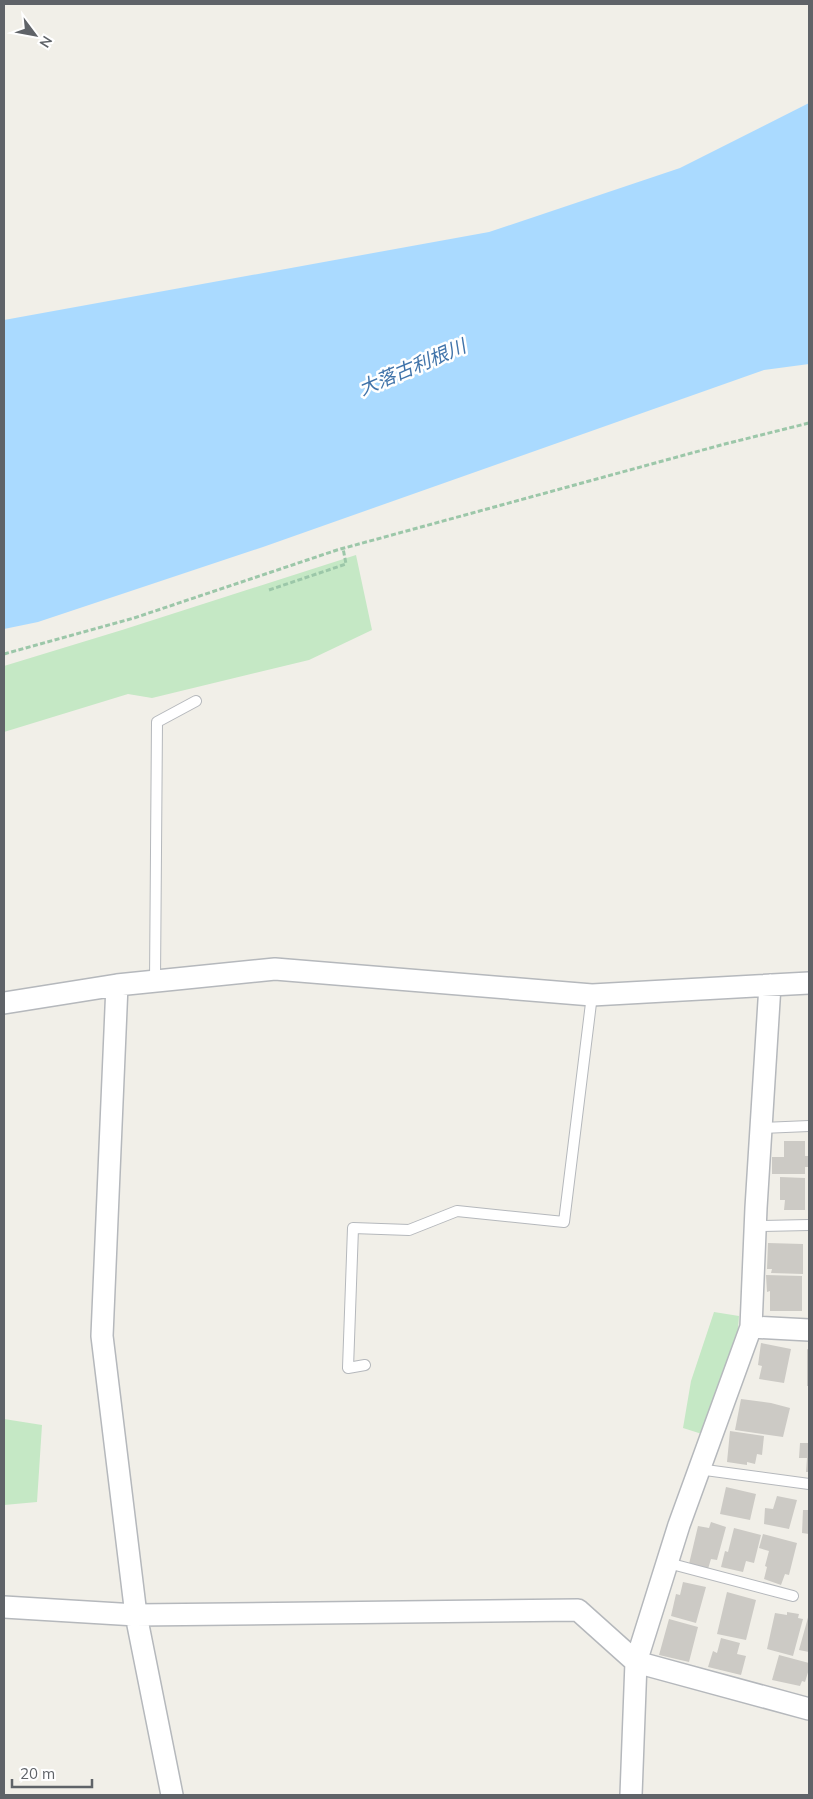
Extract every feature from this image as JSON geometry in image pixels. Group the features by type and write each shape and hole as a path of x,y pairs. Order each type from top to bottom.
{"street":[{"path":"4,1003 117,985 275,968 592,995 809,983"},
{"path":"117,985 102,1336 136,1615 172,1795"},
{"path":"631,1795 636,1662 698,1469 751,1327 770,985"},
{"path":"751,1327 809,1330"},
{"path":"4,1607 136,1615 578,1610 636,1662 809,1709"}],"lane":[{"path":"155,981 157,722 196,701"},
{"path":"365,1365 348,1368 352,1228 409,1230 457,1211 564,1222 592,995"},
{"path":"761,1128 809,1126"},
{"path":"756,1226 809,1226"},
{"path":"698,1469 809,1484"},
{"path":"668,1563 793,1596"}],"path":[{"path":"4,654 134,618 344,548 712,448 809,424"},
{"path":"269,590 346,564 344,548"}],"green space":[{"path":"356,555 372,630 309,660 152,698 128,694 4,732 4,666"},
{"path":"714,1312 739,1316 738,1329 702,1434 683,1428 691,1381"},
{"path":"4,1419 42,1425 37,1502 4,1505"}],"water":[{"name":"大落古利根川","path":"809,103 809,364 764,370 263,547 38,622 4,629 4,320 489,232 680,168"}],"building":[{"path":"784,1141 805,1141 805,1156 809,1156 809,1167 805,1167 805,1174 772,1174 772,1157 784,1157"},
{"path":"780,1177 805,1178 805,1210 784,1210 785,1200 780,1200"},
{"path":"768,1243 803,1244 803,1274 771,1273 772,1269 767,1269"},
{"path":"766,1275 802,1276 802,1311 770,1311 770,1291 767,1292"},
{"path":"761,1343 791,1349 784,1383 759,1379 762,1366 758,1365"},
{"path":"807,1349 809,1350 809,1386 807,1386"},
{"path":"741,1399 790,1408 783,1437 735,1430"},
{"path":"730,1431 764,1436 762,1455 757,1454 755,1464 747,1462 747,1465 727,1462"},
{"path":"800,1443 809,1443 809,1472 806,1472 807,1458 799,1458"},
{"path":"726,1487 756,1494 750,1520 720,1514"},
{"path":"777,1496 797,1500 789,1529 764,1524 765,1508 773,1509"},
{"path":"803,1510 809,1510 809,1534 802,1533"},
{"path":"711,1522 726,1527 717,1560 711,1559 708,1569 689,1564 698,1526 709,1528"},
{"path":"734,1528 761,1535 754,1563 746,1561 743,1572 721,1567 725,1551 728,1552"},
{"path":"763,1534 797,1543 789,1575 785,1574 781,1585 764,1579 769,1551 759,1548"},
{"path":"683,1582 706,1587 696,1623 671,1616 676,1594 680,1595"},
{"path":"727,1592 756,1600 746,1640 717,1634"},
{"path":"787,1612 799,1614 798,1618 803,1619 793,1656 767,1649 775,1613 787,1615"},
{"path":"809,1614 809,1652 799,1650"},
{"path":"669,1619 698,1627 689,1662 659,1655"},
{"path":"721,1638 740,1643 737,1654 746,1656 741,1675 708,1667 713,1651 717,1653"},
{"path":"779,1655 809,1663 805,1682 802,1681 800,1686 772,1680"}]}
